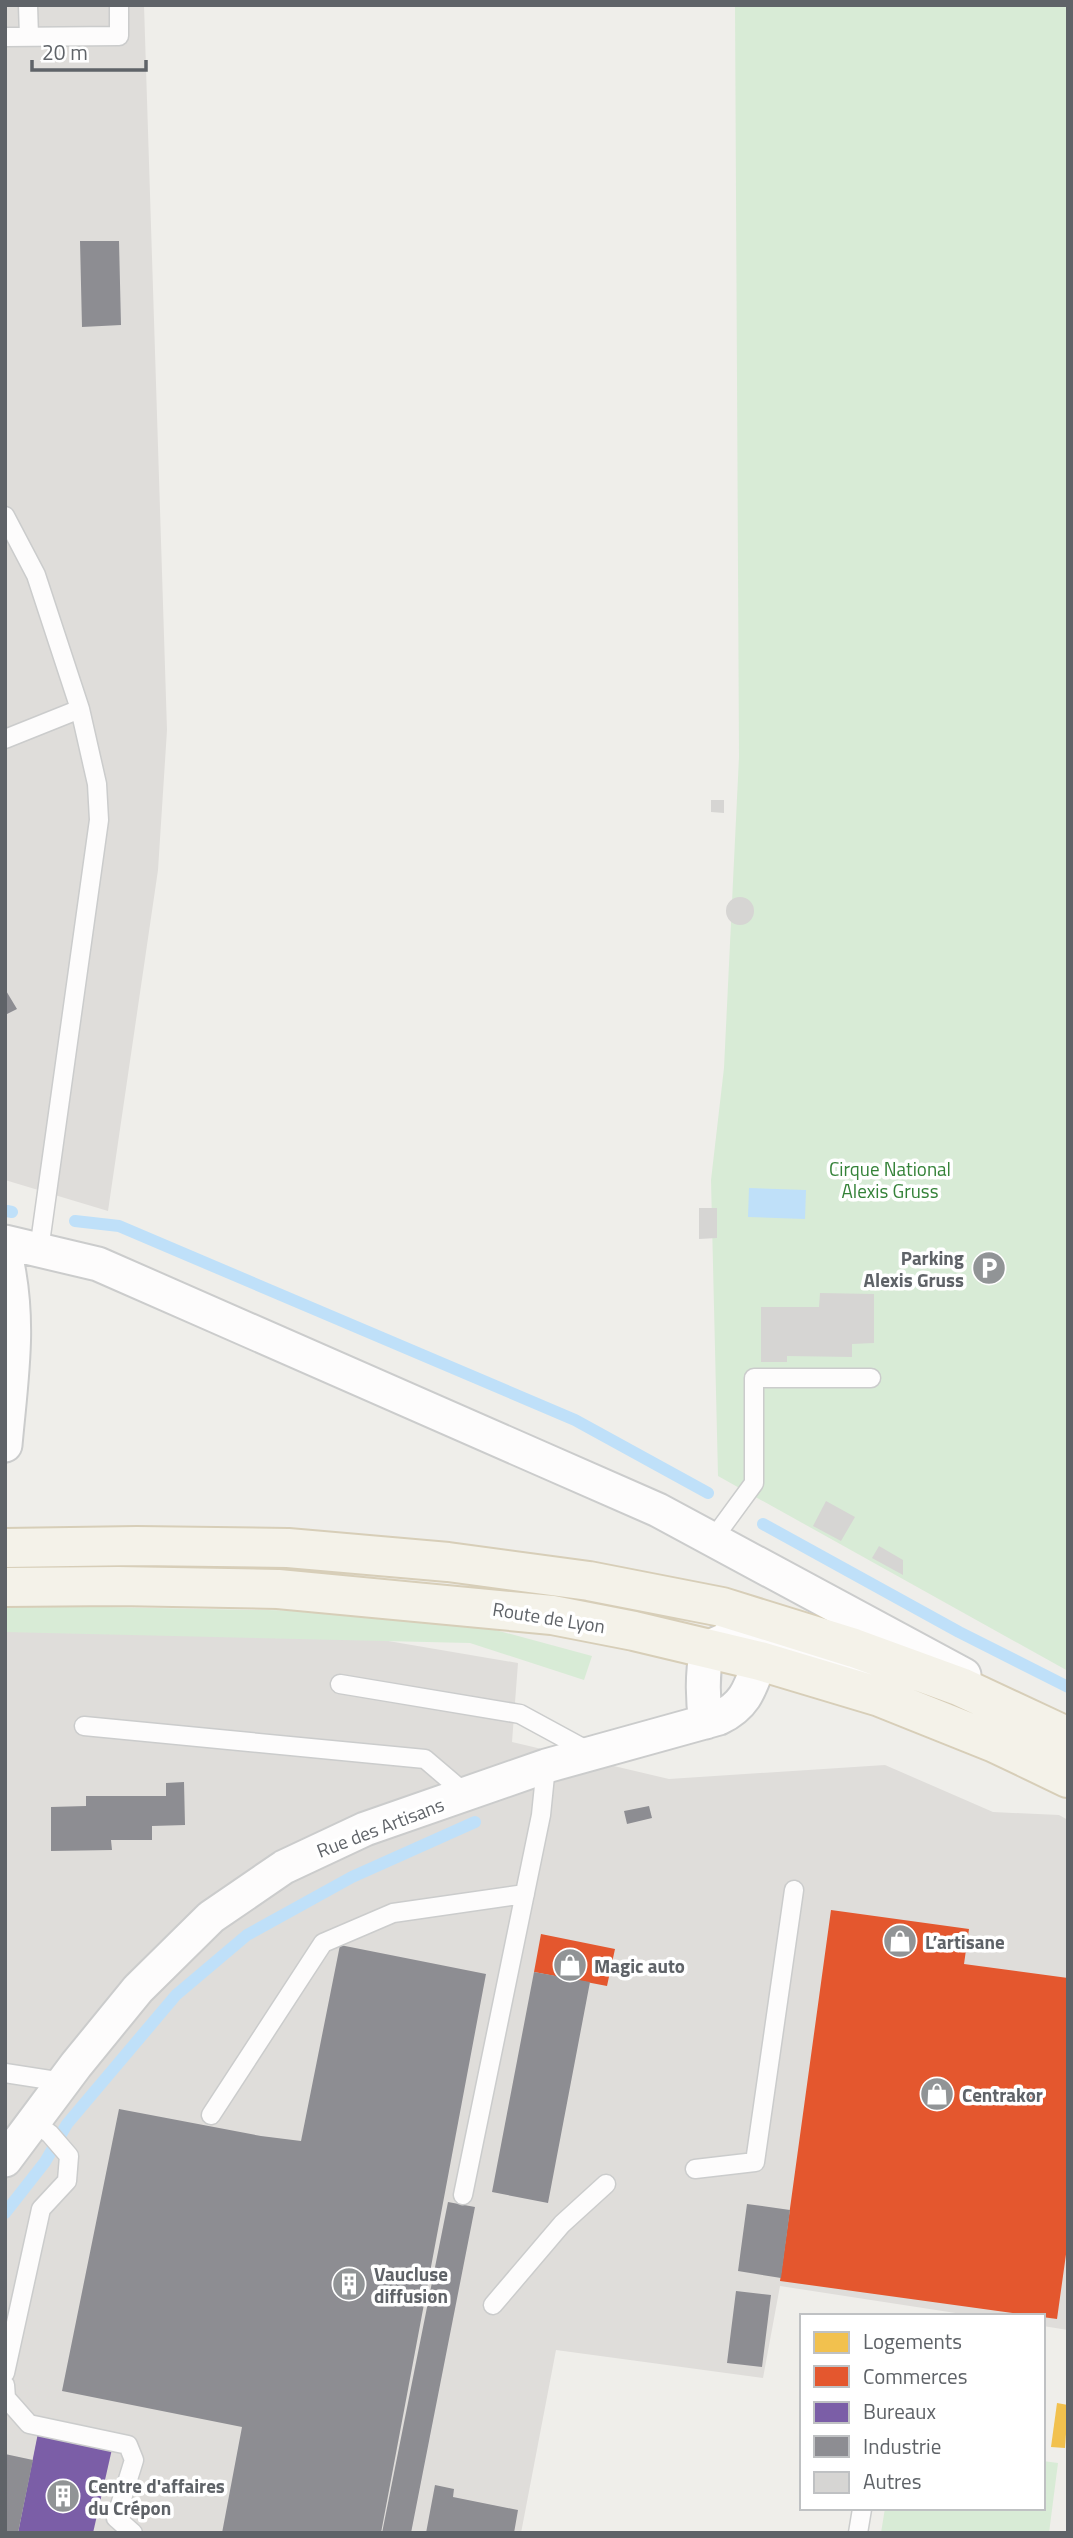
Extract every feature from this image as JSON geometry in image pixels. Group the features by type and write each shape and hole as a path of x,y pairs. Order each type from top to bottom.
{"main road":[{"name":"Route de Lyon","path":"5,1548 288,1548 448,1562 589,1581 722,1607 854,1648 961,1688 1068,1736"},
{"name":"Route de Lyon","path":"5,1587 278,1589 552,1615 707,1648 754,1649 995,1743 1068,1778"}],"street":[{"path":"5,1242 98,1264 658,1510 957,1670 1068,1736"},
{"path":"5,1254 13,1286 15,1328 5,1445"},
{"path":"722,1607 754,1649 961,1688"},
{"path":"706,1722 702,1672 707,1648"},
{"name":"Rue des Artisans","path":"5,2160 63,2082 138,1989 211,1917 284,1867 365,1829 546,1766 706,1722 732,1712 746,1698 754,1649"}],"lane":[{"path":"28,5 29,37"},
{"path":"5,37 119,36 119,5"},
{"path":"5,516 36,575 80,709 97,784 99,820 39,1250"},
{"path":"5,739 80,709"},
{"path":"713,1539 754,1483 754,1378 871,1378"},
{"path":"340,1684 520,1714 592,1754"},
{"path":"84,1726 425,1759 466,1794"},
{"path":"463,2195 541,1815 546,1766"},
{"path":"695,2169 755,2162 794,1890"},
{"path":"211,2115 323,1943 393,1913 525,1894"},
{"path":"5,2073 63,2082"},
{"path":"5,2373 41,2209 67,2181 69,2156 50,2134 34,2122"},
{"path":"493,2305 562,2224 606,2184"},
{"path":"5,2385 6,2398 29,2424 128,2445 134,2460 116,2518 133,2533"},
{"path":"858,2533 862,2510"}],"shaded area":[{"path":"5,5 144,5 167,730 158,870 108,1211 5,1180"},
{"path":"5,1621 306,1627 518,1663 512,1742 669,1779 885,1765 993,1812 1059,1815 1068,1820 1068,2330 1045,2326 1045,2314 962,2314 780,2286 763,2378 556,2350 521,2533 5,2533"}],"green space":[{"name":"Cirque National Alexis Gruss","path":"735,5 1068,5 1068,1671 718,1476 711,1180 724,1068 739,757"},
{"path":"5,1605 365,1612 477,1625 592,1656 584,1680 470,1643 5,1632"},
{"path":"1045,2461 1058,2463 1049,2533 881,2533 885,2510 1045,2510"}],"water":[{"path":"749,1188 806,1190 805,1219 748,1217"}],"building: Logements":[{"path":"1057,2403 1068,2405 1065,2448 1051,2447"}],"building: Commerces":[{"name":"Centrakor","path":"831,1910 969,1929 964,1964 1068,1978 1068,2240 1057,2319 1045,2317 1045,2314 1021,2314 780,2281"},
{"path":"541,1934 615,1949 607,1986 534,1972"}],"building: Bureaux":[{"name":"Centre d'affaires du Crépon","path":"38,2433 112,2449 93,2533 18,2533"}],"building: Industrie":[{"path":"80,241 119,241 121,325 82,327"},
{"path":"5,989 17,1009 5,1015"},
{"path":"184,1782 185,1825 152,1826 152,1840 111,1840 112,1850 51,1851 51,1807 86,1806 86,1796 166,1796 166,1783"},
{"path":"649,1806 652,1818 627,1824 624,1811"},
{"name":"Vaucluse diffusion","path":"340,1945 486,1974 381,2533 222,2533 242,2427 62,2391 119,2109 301,2141"},
{"path":"534,1972 590,1982 548,2203 492,2192"},
{"path":"448,2202 475,2207 411,2533 382,2533"},
{"path":"747,2204 790,2210 781,2278 738,2271"},
{"path":"736,2291 771,2295 762,2367 727,2363"},
{"path":"5,2454 33,2460 18,2533 5,2533"},
{"path":"435,2485 454,2489 453,2497 518,2510 514,2533 426,2533"}],"building: Autres":[{"path":"711,800 724,800 724,813 711,812"},
{"path":"740,897 750,901 754,911 750,921 740,925 730,921 726,911 730,901"},
{"path":"699,1208 717,1208 717,1238 699,1239"},
{"path":"820,1293 874,1294 874,1343 852,1344 852,1357 787,1356 787,1362 761,1362 761,1307 819,1307"},
{"path":"826,1501 855,1517 841,1541 813,1526"},
{"path":"879,1546 903,1560 903,1575 872,1558"}],"waterway":[{"path":"7,1211 12,1212"},
{"path":"75,1221 119,1226 575,1420 708,1493"},
{"path":"763,1524 959,1632 1068,1687"},
{"path":"5,2213 45,2162 67,2124 176,1995 247,1935 352,1877 475,1822"}],"place":[{"name":"Parking Alexis Gruss","path":"989,1268"},
{"name":"L’artisane","path":"900,1941"},
{"name":"Magic auto","path":"570,1965"},
{"name":"Centrakor","path":"937,2094"},
{"name":"Vaucluse diffusion","path":"349,2284"},
{"name":"Centre d'affaires du Crépon","path":"63,2496"}]}
